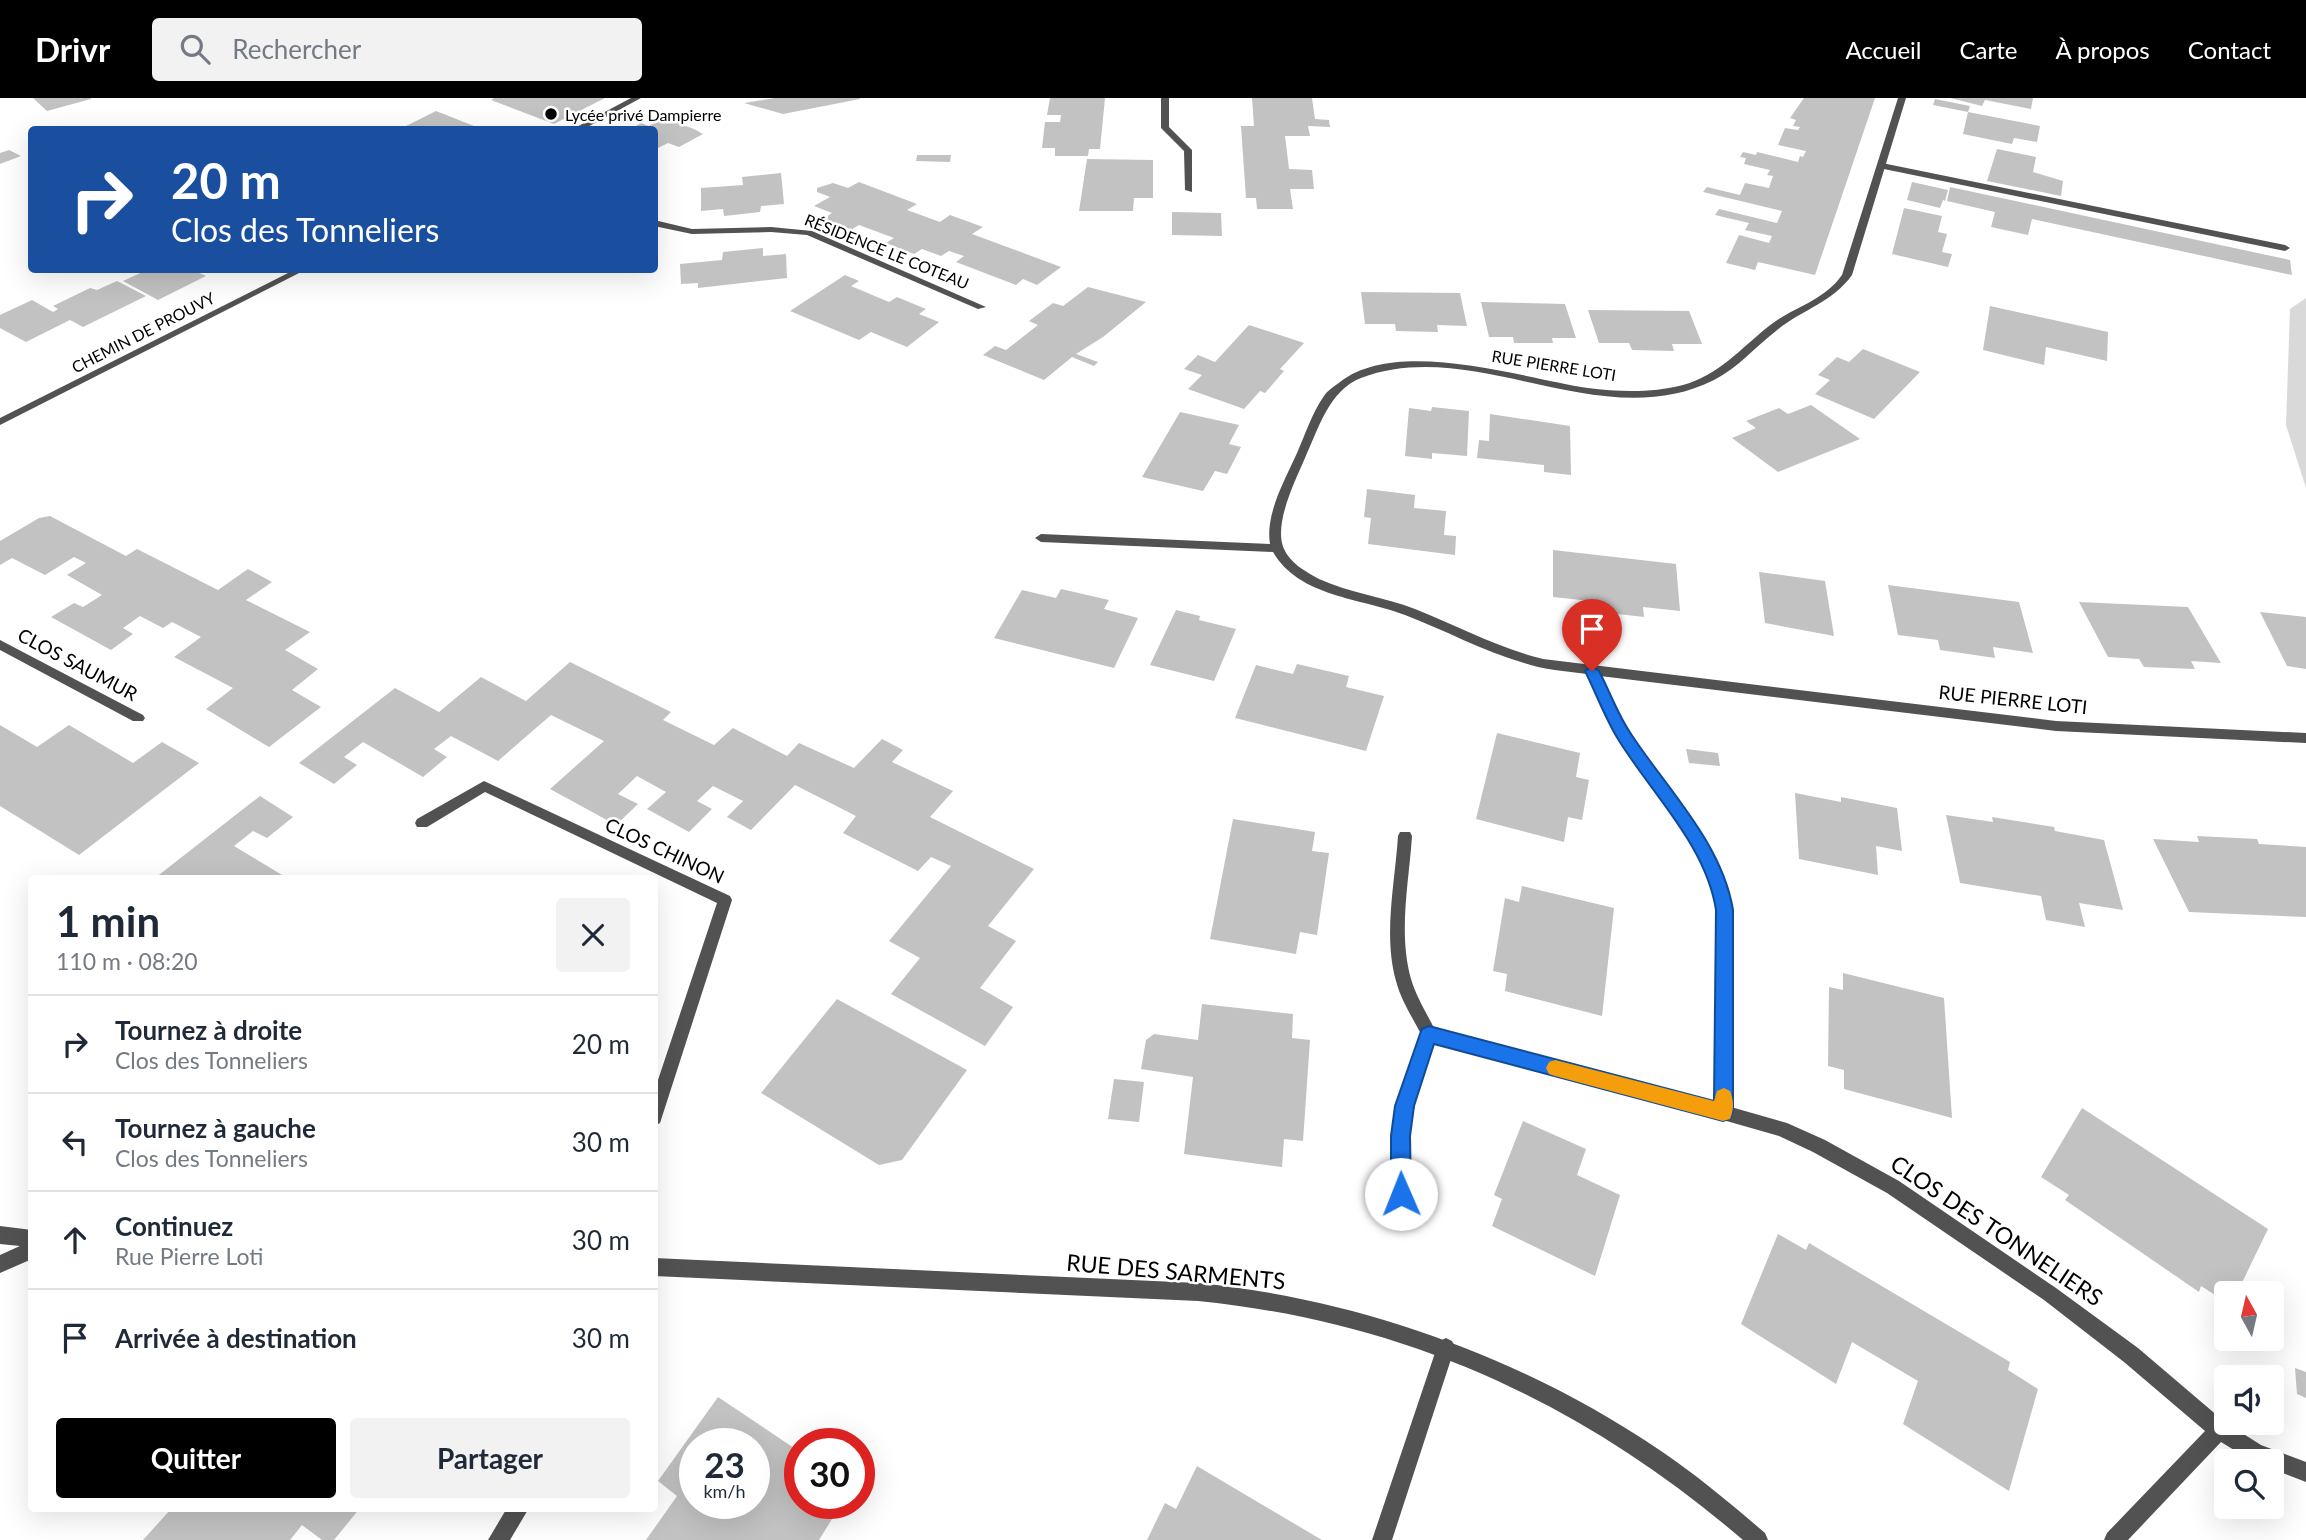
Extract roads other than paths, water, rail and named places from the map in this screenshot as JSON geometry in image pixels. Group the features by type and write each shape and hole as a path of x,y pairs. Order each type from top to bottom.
{"street":[{"path":"583,126 637,98"},
{"path":"1165,98 1164,128 1188,150 1189,190"},
{"name":"RUE PIERRE LOTI","path":"1902,98 1848,274 1822,299 1777,325 1729,369 1705,381 1657,393 1608,393 1480,371 1412,365 1374,369 1346,380 1329,396 1278,512 1275,524 1277,548 1290,567 1320,584 1407,611 1514,658 1592,671 2043,724 2306,738"},
{"path":"1882,166 2285,248"},
{"name":"RÉSIDENCE LE COTEAU","path":"658,224 674,230 690,231 785,228 809,233 981,307"},
{"name":"CHEMIN DE PROUVY","path":"0,422 294,273"},
{"path":"1041,538 1277,548"},
{"name":"CLOS SAUMUR","path":"0,644 138,718"},
{"path":"1592,671 1623,734 1700,845 1721,889 1724,910 1723,1112"},
{"name":"CLOS CHINON","path":"422,823 484,786 725,900 658,1106"},
{"path":"1401,1194 1401,1136 1405,1106 1429,1034 1406,989 1398,946 1405,836"},
{"name":"CLOS DES TONNELIERS","path":"1429,1034 1723,1112 1781,1129 1819,1146 1893,1187 2085,1319 2214,1427"},
{"path":"0,1235 28,1238"},
{"path":"0,1264 28,1252"},
{"name":"RUE DES SARMENTS","path":"658,1267 1100,1287 1239,1297 1351,1319 1446,1347 1505,1373 1606,1426 1709,1496 1758,1540"},
{"path":"1382,1540 1446,1347"},
{"path":"2114,1540 2214,1434"},
{"name":"CLOS DES TONNELIERS","path":"2226,1435 2255,1453 2306,1472"},
{"path":"498,1540 516,1512"}],"place":[{"name":"Lycée privé Dampierre","path":"551,114"}]}
